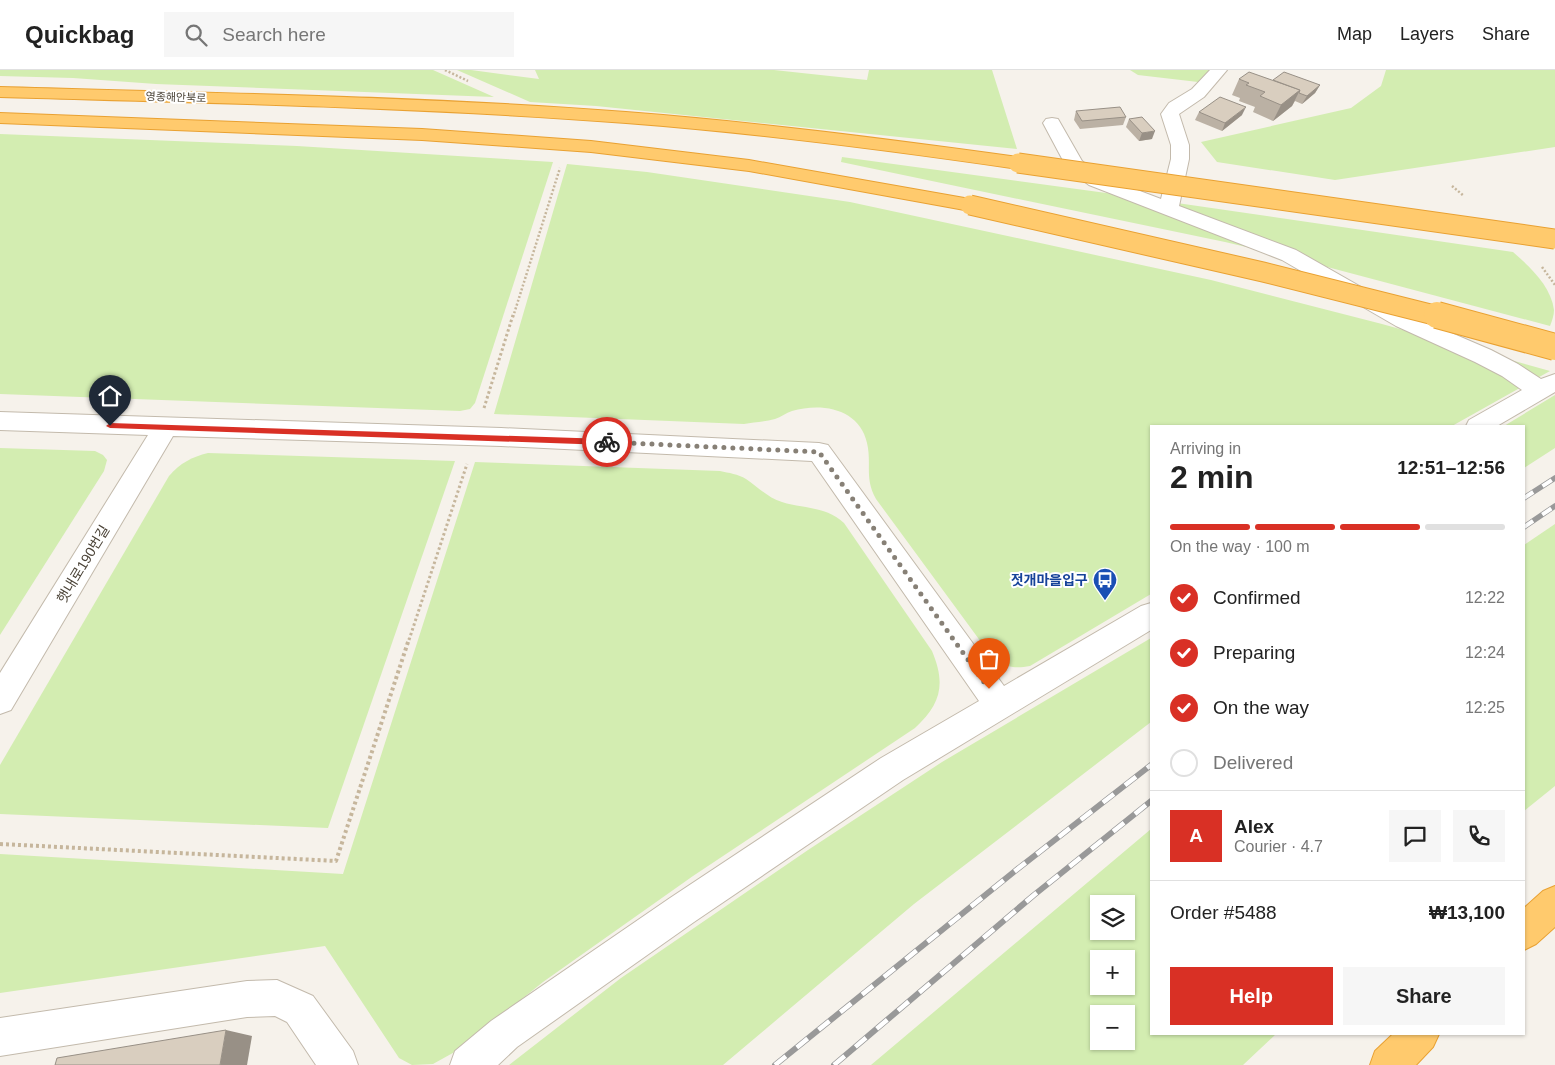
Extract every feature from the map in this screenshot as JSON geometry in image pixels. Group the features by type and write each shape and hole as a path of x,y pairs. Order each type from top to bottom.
{"highway":[{"name":"영종해안북로","path":"0,92 531,112 711,125 809,135 1555,239"},
{"name":"영종해안북로","path":"0,118 212,124 529,141 675,155 818,176 970,205 1235,264 1438,315 1555,347"},
{"path":"1525,931 1555,902"},
{"path":"1389,1065 1419,1035"}],"street":[{"path":"1169,208 1180,159 1180,145 1170,114 1175,106 1198,93 1218,70"},
{"path":"1052,123 1074,164 1096,180 1125,193 1169,208 1289,255 1404,321 1548,386"},
{"path":"1480,425 1548,386"},
{"path":"0,421 165,428 501,437 819,452 1000,705"},
{"name":"햇내로190번길","path":"0,700 165,428"},
{"path":"469,1065 504,1034 682,910 892,769 1150,617"},
{"path":"0,1036 247,999 277,998 300,1009 340,1065"}],"path":[{"path":"484,408 561,165"},
{"path":"0,844 336,861 469,457"}],"green space":[{"path":"0,70 433,70 494,97 0,76"},
{"path":"457,70 471,70 539,79 535,70 774,70 867,80 869,70 992,70 1017,149 596,106 530,102"},
{"path":"1130,70 1213,70 1198,82 1138,75"},
{"path":"1386,70 1555,70 1555,147 1335,180 1217,162 1201,142 1351,108 1381,86"},
{"path":"0,134 297,146 553,162 475,403 470,409 460,411 0,394"},
{"path":"842,157 1121,195 1272,253 841,162"},
{"path":"567,164 647,172 850,202 1211,280 1382,324 1550,371 1454,425 1150,425 1150,595 1030,666 1019,667 1001,663 992,657 876,499 870,484 867,443 863,431 857,422 838,411 827,408 804,408 771,420 744,424 494,414"},
{"path":"1177,203 1513,252 1533,271 1549,293 1554,310 1552,320 1550,326 1316,264 1177,207"},
{"path":"1555,395 1555,448 1525,467 1525,425 1506,425"},
{"path":"0,448 95,451 103,455 107,460 104,471 0,635"},
{"path":"208,453 455,461 328,828 0,814 0,765 169,476 177,467 187,461"},
{"path":"475,462 720,471 743,477 777,500 830,514 844,523 932,651 940,684 931,710 915,728 693,876 543,982 460,1049 433,1064 412,1065 399,1058 325,946 0,993 0,854 343,874"},
{"path":"1555,524 1555,786 1525,810 1525,544"},
{"path":"1150,639 1150,723 914,904 723,1065 509,1065 621,978 808,850 942,762"},
{"path":"1150,830 1150,1035 1275,1035 1243,1065 871,1065"}],"building":[{"path":"1249,72 1300,90 1281,105 1260,96 1265,92 1246,85 1249,83 1239,79"},
{"path":"1284,72 1320,85 1307,96 1299,93 1300,90 1273,80"},
{"path":"1220,97 1246,107 1225,123 1199,112"},
{"path":"1120,107 1126,117 1082,121 1076,111"},
{"path":"1142,117 1155,131 1142,133 1129,119"},
{"path":"226,1030 220,1065 55,1065 57,1058"}],"railway":[{"path":"1525,497 1555,478"},
{"path":"1525,526 1555,506"},
{"path":"775,1065 1015,871 1150,766"},
{"path":"834,1065 1034,895 1150,802"}],"way so far":[{"path":"607,442 819,452 989,689"}],"place":[{"name":"젓개마을입구","path":"1105,601"}],"route":[{"path":"110,426 501,437 607,442"}]}
